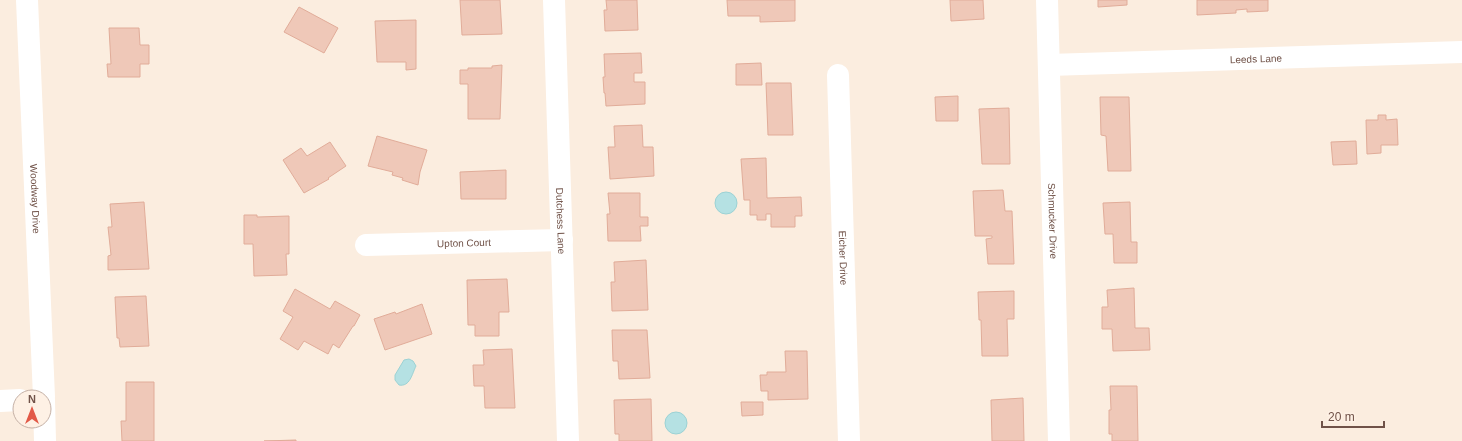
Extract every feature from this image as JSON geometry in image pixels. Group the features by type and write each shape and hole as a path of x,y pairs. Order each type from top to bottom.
{"street":[{"name":"Woodway Drive","path":"27,0 44,389"},
{"name":"Dutchess Lane","path":"554,0 568,441"},
{"name":"Schmucker Drive","path":"1046,0 1059,441"},
{"name":"Leeds Lane","path":"1049,65 1462,52"},
{"name":"Eicher Drive","path":"838,75 849,441"},
{"name":"Upton Court","path":"366,245 562,240"},
{"path":"0,401 12,400"},
{"path":"45,429 45,441"}],"water":[{"path":"726,192 734,195 737,203 734,211 726,214 718,211 715,203 718,195"},
{"path":"409,359 413,361 416,366 408,382 403,385 399,385 395,380 395,375 404,360"},
{"path":"676,412 684,415 687,423 684,431 676,434 668,431 665,423 668,415"}],"building":[{"path":"460,0 500,0 502,34 462,35"},
{"path":"606,0 637,0 638,30 605,31 604,10 607,10"},
{"path":"727,0 795,0 795,21 760,22 760,16 728,16"},
{"path":"950,0 983,0 984,19 951,21"},
{"path":"1098,0 1127,0 1127,5 1098,7"},
{"path":"1197,0 1268,0 1268,11 1247,12 1247,9 1236,10 1236,13 1197,15"},
{"path":"299,7 338,28 324,53 284,32"},
{"path":"416,20 416,69 406,70 406,62 377,62 375,21"},
{"path":"109,28 139,28 140,45 149,45 149,64 140,64 140,77 108,77 107,64 111,64"},
{"path":"641,53 642,73 634,73 634,82 645,82 645,104 606,106 603,77 605,77 604,54"},
{"path":"761,63 762,85 736,85 736,64"},
{"path":"502,65 500,119 468,119 468,84 460,84 460,70 468,70 468,68 492,68 492,66"},
{"path":"766,83 791,83 793,135 768,135"},
{"path":"958,96 958,121 936,121 935,97"},
{"path":"1100,97 1129,97 1131,171 1108,171 1106,136 1101,135"},
{"path":"1009,108 1010,164 982,164 979,109"},
{"path":"1378,115 1386,115 1386,120 1397,119 1398,145 1381,145 1381,153 1367,154 1366,120 1378,120"},
{"path":"642,125 643,147 653,147 654,176 610,179 608,147 615,147 614,126"},
{"path":"377,136 427,150 420,172 418,185 392,175 393,172 368,166"},
{"path":"1356,141 1357,164 1333,165 1331,142"},
{"path":"330,142 346,166 328,178 329,179 304,193 283,160 301,148 307,156"},
{"path":"766,158 767,198 801,197 802,216 795,216 795,227 771,227 771,214 766,214 766,220 757,220 757,215 750,215 750,200 744,200 741,159"},
{"path":"506,170 506,199 461,199 460,172"},
{"path":"1003,190 1005,211 1012,211 1014,264 988,264 986,239 992,238 992,236 975,236 973,191"},
{"path":"608,193 640,193 640,217 648,217 648,226 640,226 641,241 608,241 607,214 610,214"},
{"path":"144,202 149,269 108,270 108,256 111,255 108,227 112,227 110,204"},
{"path":"1130,202 1131,242 1137,242 1137,263 1114,263 1113,234 1105,234 1103,203"},
{"path":"244,215 257,215 257,217 289,216 289,254 286,254 287,275 254,276 253,244 244,244"},
{"path":"646,260 648,310 612,311 611,282 615,282 614,262"},
{"path":"507,279 509,312 499,312 499,336 475,336 475,325 468,325 467,280"},
{"path":"1134,288 1135,328 1149,328 1150,350 1113,351 1112,329 1102,329 1102,307 1108,307 1107,290"},
{"path":"295,289 330,309 335,301 360,315 339,348 333,344 328,354 304,341 298,350 280,339 293,317 283,311"},
{"path":"1014,291 1014,319 1007,319 1008,356 982,356 981,320 979,320 978,292"},
{"path":"146,296 149,346 120,347 119,338 117,338 115,297"},
{"path":"422,304 432,334 385,350 374,319 395,312 396,314"},
{"path":"612,330 647,330 650,378 619,379 618,361 613,361"},
{"path":"512,349 515,408 485,408 484,386 474,386 473,365 484,365 483,350"},
{"path":"785,351 807,351 808,399 768,400 768,391 761,391 760,375 767,375 767,372 786,372"},
{"path":"126,382 154,382 154,441 122,441 121,421 126,421"},
{"path":"1110,386 1137,386 1138,441 1112,441 1112,434 1109,434 1109,410 1111,410"},
{"path":"1023,398 1024,441 992,441 991,400"},
{"path":"651,399 652,441 619,441 619,434 615,434 614,400"},
{"path":"741,402 763,402 763,415 742,416"},
{"path":"296,440 296,441 264,441"}]}
